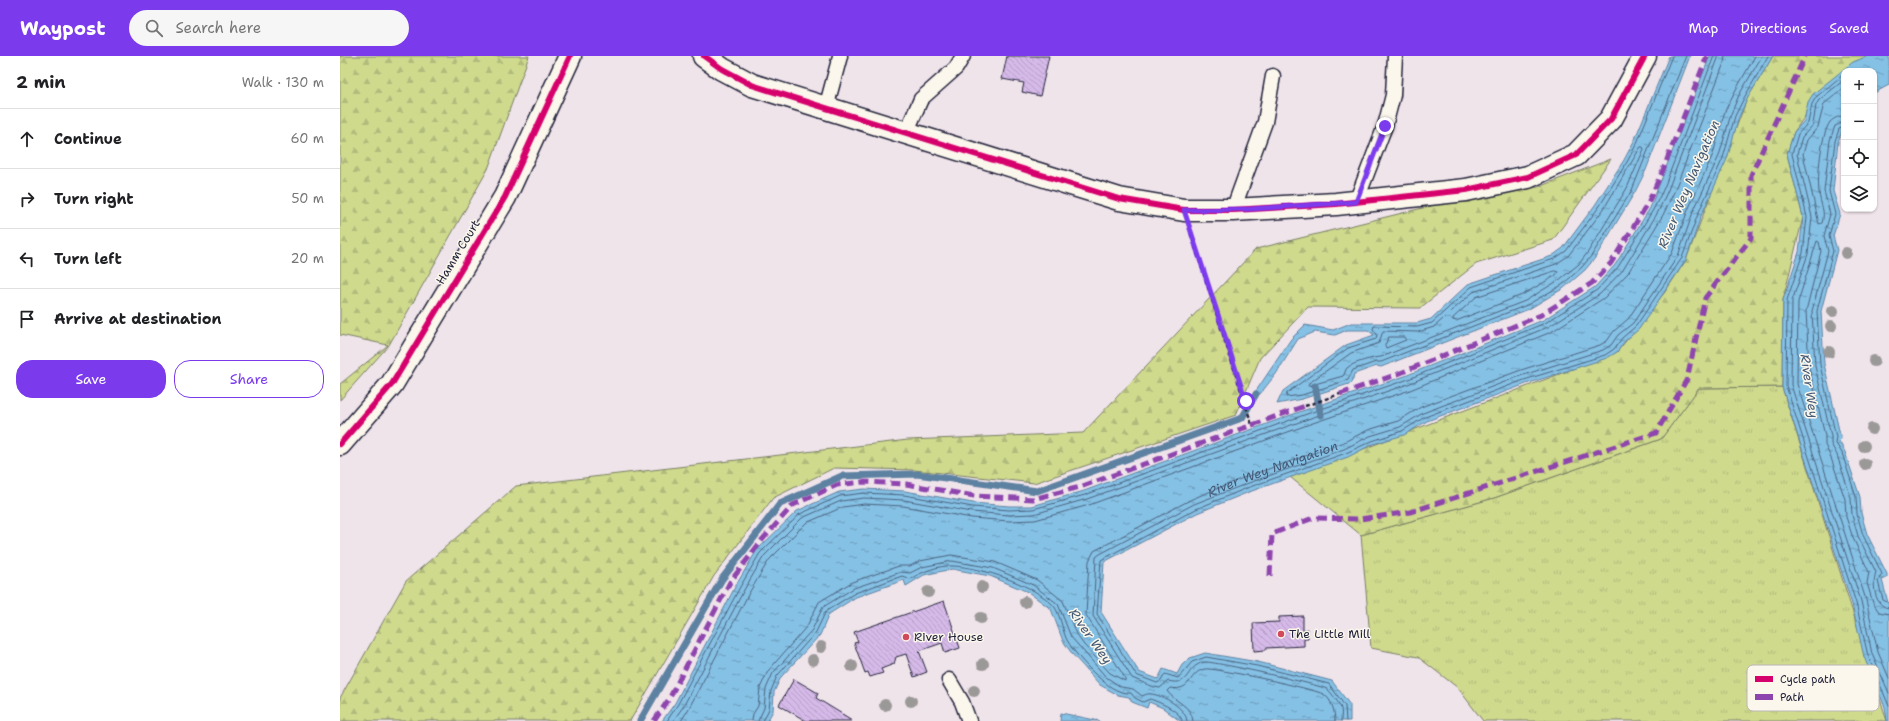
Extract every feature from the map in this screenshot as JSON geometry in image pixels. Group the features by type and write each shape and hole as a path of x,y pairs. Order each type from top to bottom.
{"street":[{"name":"Hamm Court","path":"340,444 392,384 505,197 570,56"},
{"path":"704,56 722,69 752,85 1119,199 1184,210 1233,210 1356,202 1466,190 1528,177 1576,155 1611,119 1645,56"}],"lane":[{"path":"826,108 840,56"},
{"path":"906,133 921,100 956,68 963,56"},
{"path":"1356,202 1385,126 1393,95 1395,56"},
{"path":"1233,210 1265,122 1273,76"},
{"path":"949,680 962,702 969,721"}],"path":[{"path":"1184,210 1246,401 1252,425"},
{"path":"1305,406 1340,394"}],"green space":[{"path":"340,56 529,56 488,169 389,345 340,400 340,384 388,345 340,335"},
{"path":"1773,56 1879,56 1851,68 1841,68 1841,74 1819,96 1794,132 1787,154 1803,217 1783,300 1782,387 1699,388 1661,439 1494,498 1361,535 1290,477 1617,352 1665,292 1686,260 1747,99"},
{"path":"1611,159 1553,240 1476,264 1420,308 1308,307 1260,358 1236,415 1034,483 914,470 834,468 773,498 714,576 630,721 340,721 340,698 406,581 516,486 908,440 1083,433 1256,249 1447,202 1538,187"},
{"path":"1782,387 1869,665 1747,665 1747,711 1879,711 1879,696 1887,721 1483,721 1458,688 1418,657 1371,648 1361,535 1494,498 1661,439 1699,388"}],"water":[{"path":"1669,56 1690,56 1646,170 1635,192 1595,258 1585,270 1564,288 1529,309 1381,367 1377,366 1354,374 1352,383 1302,399 1277,404 1283,391 1346,345 1374,335 1368,330 1347,330 1335,335 1315,332 1298,339 1276,374 1260,394 1256,394 1256,391 1291,339 1305,325 1333,330 1351,323 1417,323 1431,319 1468,284 1552,256 1563,248 1595,205 1624,160 1634,141"},
{"path":"1710,56 1773,56 1747,99 1739,117 1727,159 1701,216 1686,260 1639,329 1625,341 1617,352 1607,358 1526,384 1427,421 1404,435 1373,444 1348,457 1249,492 1197,513 1104,562 1101,612 1139,672 1158,679 1163,669 1177,674 1182,665 1190,658 1205,653 1258,662 1332,681 1350,705 1350,721 1180,721 1163,708 1149,702 1147,708 1132,702 1129,697 1118,695 1100,685 1073,655 1063,641 1051,609 1028,592 990,576 952,569 924,575 906,586 904,580 856,597 829,614 820,635 781,677 774,692 773,711 767,721 662,721 675,703 736,585 757,550 797,511 839,492 864,489 905,491 973,503 1032,506 1084,491 1302,411 1405,376 1543,320 1595,287 1615,265 1650,208"},
{"path":"1868,56 1889,56 1889,85 1877,91 1877,68 1846,68 1853,62"},
{"name":"River Wey","path":"1841,72 1841,134 1838,142 1833,191 1840,214 1833,236 1837,250 1821,311 1824,364 1841,439 1839,441 1845,452 1860,497 1861,513 1867,534 1887,574 1887,578 1882,580 1889,606 1889,721 1887,721 1885,707 1879,693 1879,665 1867,665 1864,657 1852,604 1782,387 1783,300 1799,252 1803,217 1787,154 1794,132 1804,121 1808,102 1813,94"},
{"path":"1061,713 1100,721 1060,721"}],"building":[{"path":"1007,56 1049,56 1040,96 1022,92 1024,83 1002,79"},
{"name":"River House","path":"944,601 960,648 945,653 942,643 919,651 927,672 914,677 906,654 896,657 894,664 881,669 883,673 870,677 868,672 865,673 854,643 858,642 854,632"},
{"name":"The Little Mill","path":"1303,616 1303,630 1308,629 1308,638 1304,638 1304,646 1266,648 1266,650 1254,651 1253,623 1279,622 1279,617"},
{"path":"794,679 818,693 816,698 852,720 806,721 779,705"}],"waterway":[{"path":"1315,386 1321,415"},
{"path":"640,721 722,579 780,504 842,476 917,474 1037,491 1242,418 1256,394"}],"marked path":[{"path":"1340,394 1398,374 1541,315 1592,283 1611,263 1647,205 1663,170 1707,56"},
{"path":"1270,576 1272,534 1313,518 1360,519 1410,512 1656,433 1687,379 1705,298 1751,238 1751,175 1805,56"},
{"path":"654,721 669,699 730,582 762,540 793,505 837,485 863,482 906,484 974,496 1033,499 1080,487 1305,406"}],"cycle path":[{"path":"340,444 392,384 505,197 570,56"},
{"path":"704,56 722,69 752,85 1119,199 1184,210 1233,210 1336,204 1466,190 1528,177 1576,155 1611,119 1645,56"}],"place":[{"name":"The Little Mill","path":"1281,634"},
{"name":"River House","path":"906,637"}],"route":[{"path":"1246,401 1184,210 1233,210 1356,202 1373,163 1385,126"}],"water label":[{"name":"River Wey Navigation","path":"1688,184"},
{"name":"River Wey Navigation","path":"1271,465"}]}
